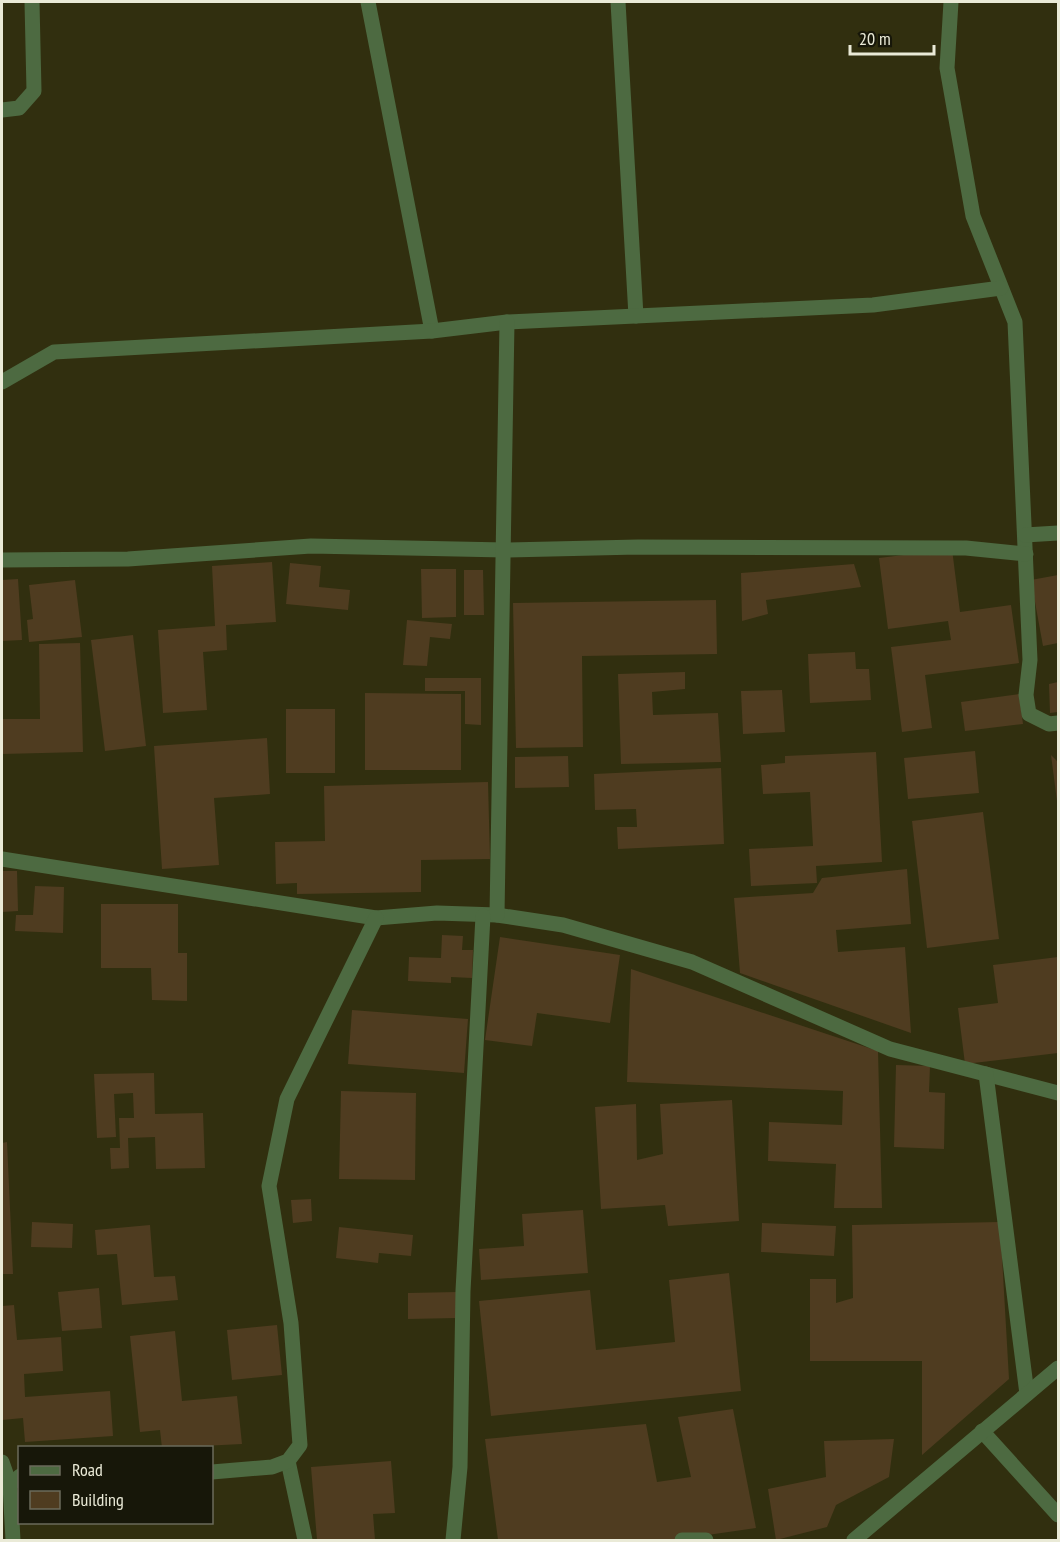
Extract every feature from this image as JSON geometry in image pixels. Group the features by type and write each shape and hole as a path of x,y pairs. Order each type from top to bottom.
{"street":[{"path":"2,110 19,108 34,91 32,2"},
{"path":"368,2 432,331"},
{"path":"618,2 636,316"},
{"path":"951,2 947,68 973,216 1015,322 1030,660 1026,694 1029,714 1049,724 1059,723"},
{"path":"2,382 54,352 432,331 507,322 873,305 1002,288"},
{"path":"453,1540 460,1467 463,1291 490,916 505,550 507,322"},
{"path":"1025,535 1059,533"},
{"path":"2,560 128,559 310,546 505,550 638,547 966,548 1026,554"},
{"path":"2,859 376,918 437,913 563,924 692,962 890,1049 1059,1093"},
{"path":"213,1472 272,1467 288,1461 300,1445 291,1323 269,1186 286,1099 376,918"},
{"path":"986,1074 1027,1394"},
{"path":"854,1540 1059,1368"},
{"path":"982,1431 1059,1515"},
{"path":"288,1461 305,1540"},
{"path":"2,1462 15,1481 13,1540"},
{"path":"682,1540 706,1540"}],"building":[{"path":"952,549 960,612 1011,605 1019,663 925,675 932,728 902,732 891,647 951,640 948,621 888,629 879,558"},
{"path":"272,562 276,622 226,625 227,650 203,652 207,710 163,713 158,630 215,626 212,566"},
{"path":"290,563 321,566 319,587 350,590 348,610 286,604"},
{"path":"854,564 861,587 766,600 768,614 742,621 741,573"},
{"path":"421,569 456,569 456,617 422,618"},
{"path":"464,570 483,570 484,615 464,615"},
{"path":"1058,575 1058,643 1043,646 1031,580"},
{"path":"18,579 22,640 2,641 2,580"},
{"path":"75,580 82,637 29,642 27,620 33,619 29,585"},
{"path":"716,600 717,654 582,656 583,747 516,748 513,603"},
{"path":"407,620 452,624 450,639 430,637 427,666 403,665"},
{"path":"133,635 146,746 105,751 91,640"},
{"path":"80,643 83,752 2,754 2,719 40,719 39,644"},
{"path":"855,652 856,669 869,669 871,700 810,703 808,654"},
{"path":"685,672 685,689 652,692 653,715 718,713 721,762 621,764 618,674"},
{"path":"425,678 481,678 481,725 465,724 465,691 425,691"},
{"path":"1058,682 1058,712 1050,713 1049,684"},
{"path":"782,690 785,732 743,734 741,691"},
{"path":"365,693 461,694 461,770 365,770"},
{"path":"1019,694 1023,724 965,731 961,702"},
{"path":"286,709 335,709 335,773 286,773"},
{"path":"267,738 270,794 214,798 219,865 162,869 154,746"},
{"path":"975,751 979,793 908,799 904,758"},
{"path":"876,752 882,862 816,866 817,883 751,886 749,849 813,846 810,792 763,794 761,765 785,763 785,756"},
{"path":"1051,755 1058,762 1058,801 1057,801"},
{"path":"568,756 569,787 515,788 515,757"},
{"path":"721,768 724,844 618,849 617,827 637,827 636,809 595,810 594,774"},
{"path":"488,782 490,859 421,860 421,892 297,894 297,883 276,884 275,842 325,841 324,786"},
{"path":"983,812 999,939 927,948 912,821"},
{"path":"907,869 911,924 836,930 838,952 905,947 911,1033 740,973 734,898 813,893 822,878"},
{"path":"2,871 17,871 18,911 2,912"},
{"path":"35,886 64,887 63,933 15,931 16,915 33,915"},
{"path":"101,904 178,904 178,953 187,953 187,1001 152,1000 151,968 101,968"},
{"path":"442,935 463,936 462,950 473,950 472,978 451,977 451,983 408,981 409,957 441,958"},
{"path":"500,937 620,955 610,1023 537,1013 532,1046 485,1040"},
{"path":"1058,957 1058,1053 965,1064 958,1008 998,1003 993,965"},
{"path":"631,969 878,1051 882,1208 834,1208 836,1164 768,1161 769,1122 842,1125 843,1091 627,1082"},
{"path":"352,1010 468,1019 464,1073 348,1064"},
{"path":"896,1065 930,1066 929,1092 945,1093 944,1149 894,1147"},
{"path":"154,1073 155,1114 203,1113 205,1168 156,1169 155,1137 128,1138 129,1168 111,1169 110,1148 120,1148 119,1118 134,1118 133,1093 114,1094 116,1137 97,1138 94,1074"},
{"path":"341,1091 416,1093 415,1180 339,1179"},
{"path":"732,1100 739,1221 668,1226 665,1205 601,1209 595,1107 636,1104 637,1160 663,1154 660,1104"},
{"path":"7,1142 13,1274 2,1274 2,1143"},
{"path":"311,1199 312,1221 293,1223 291,1200"},
{"path":"583,1210 588,1273 481,1280 479,1249 524,1246 522,1214"},
{"path":"32,1222 73,1224 72,1248 31,1247"},
{"path":"1000,1222 1009,1379 922,1455 922,1361 810,1361 810,1279 836,1279 836,1303 853,1298 852,1225"},
{"path":"762,1223 836,1226 834,1256 761,1252"},
{"path":"150,1225 154,1277 175,1276 178,1300 122,1305 117,1254 97,1255 95,1230"},
{"path":"339,1227 413,1235 411,1256 379,1253 378,1263 336,1258"},
{"path":"729,1273 741,1391 491,1416 479,1301 590,1290 596,1350 675,1342 669,1280"},
{"path":"99,1288 102,1328 62,1331 58,1292"},
{"path":"457,1292 457,1318 408,1319 408,1293"},
{"path":"14,1305 17,1340 61,1337 63,1371 24,1374 25,1397 110,1391 113,1436 25,1442 23,1418 2,1420 2,1306"},
{"path":"277,1325 282,1375 232,1380 227,1330"},
{"path":"175,1331 182,1401 237,1396 242,1444 162,1446 160,1430 140,1432 130,1336"},
{"path":"733,1409 756,1528 673,1540 498,1540 485,1439 646,1424 657,1482 691,1477 678,1417"},
{"path":"894,1439 889,1477 836,1505 827,1527 776,1540 768,1489 826,1477 824,1441"},
{"path":"391,1461 395,1513 373,1514 375,1540 317,1540 311,1467"}]}
